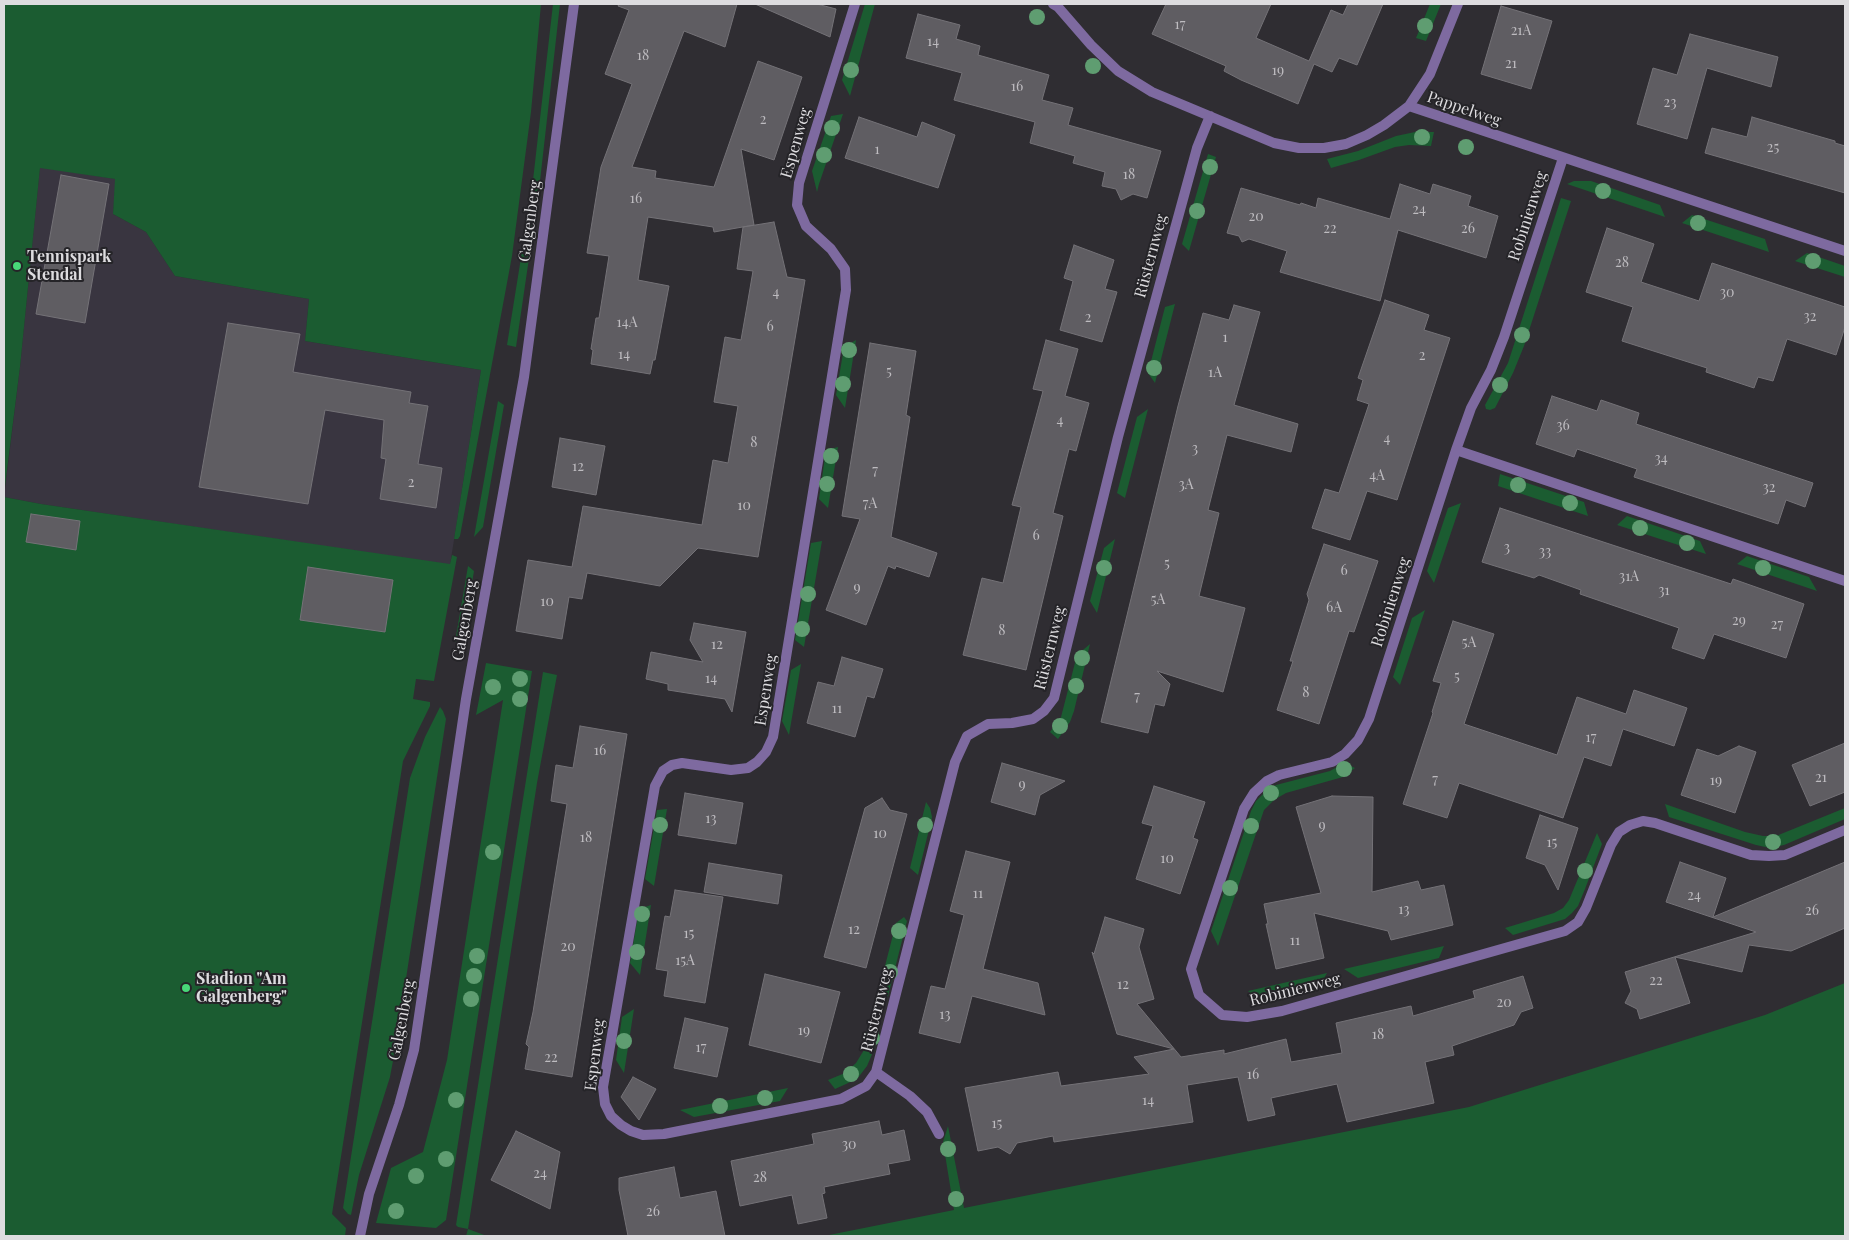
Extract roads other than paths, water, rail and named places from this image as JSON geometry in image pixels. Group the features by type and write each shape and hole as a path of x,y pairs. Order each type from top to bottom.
{"street":[{"name":"Galgenberg","path":"360,1236 369,1194 400,1104 414,1050 468,691 524,377 574,4"},
{"name":"Espenweg","path":"855,4 799,182 797,205 806,226 831,249 845,269 846,290 773,737 766,752 748,768 731,770 682,764 672,765 664,771 655,786 603,1086 605,1104 611,1116 621,1125 643,1135 664,1134 841,1100 866,1086 876,1072"},
{"path":"1408,106 1430,74 1458,4"},
{"name":"Pappelweg","path":"1057,5 1091,45 1118,71 1152,92 1274,143 1299,148 1324,148 1346,144 1384,125 1408,106 1845,251"},
{"name":"Rüsternweg","path":"939,1134 927,1112 910,1096 876,1072 955,762 967,736 988,724 1012,724 1033,719 1044,711 1054,698 1133,380 1197,148 1210,116"},
{"name":"Robinienweg","path":"1563,158 1504,337 1491,370 1471,408 1456,450 1369,719 1358,740 1345,754 1332,762 1279,774 1267,781 1254,793 1244,809 1191,969 1199,995 1222,1015 1247,1018 1282,1011 1565,931 1578,922 1586,908 1611,845 1620,832 1630,825 1644,821 1751,855 1769,856 1785,855 1845,830"},
{"path":"1456,450 1845,581"}],"place":[{"name":"Tennispark Stendal","path":"17,266"},
{"name":"Stadion \"Am Galgenberg\"","path":"186,988"}]}
